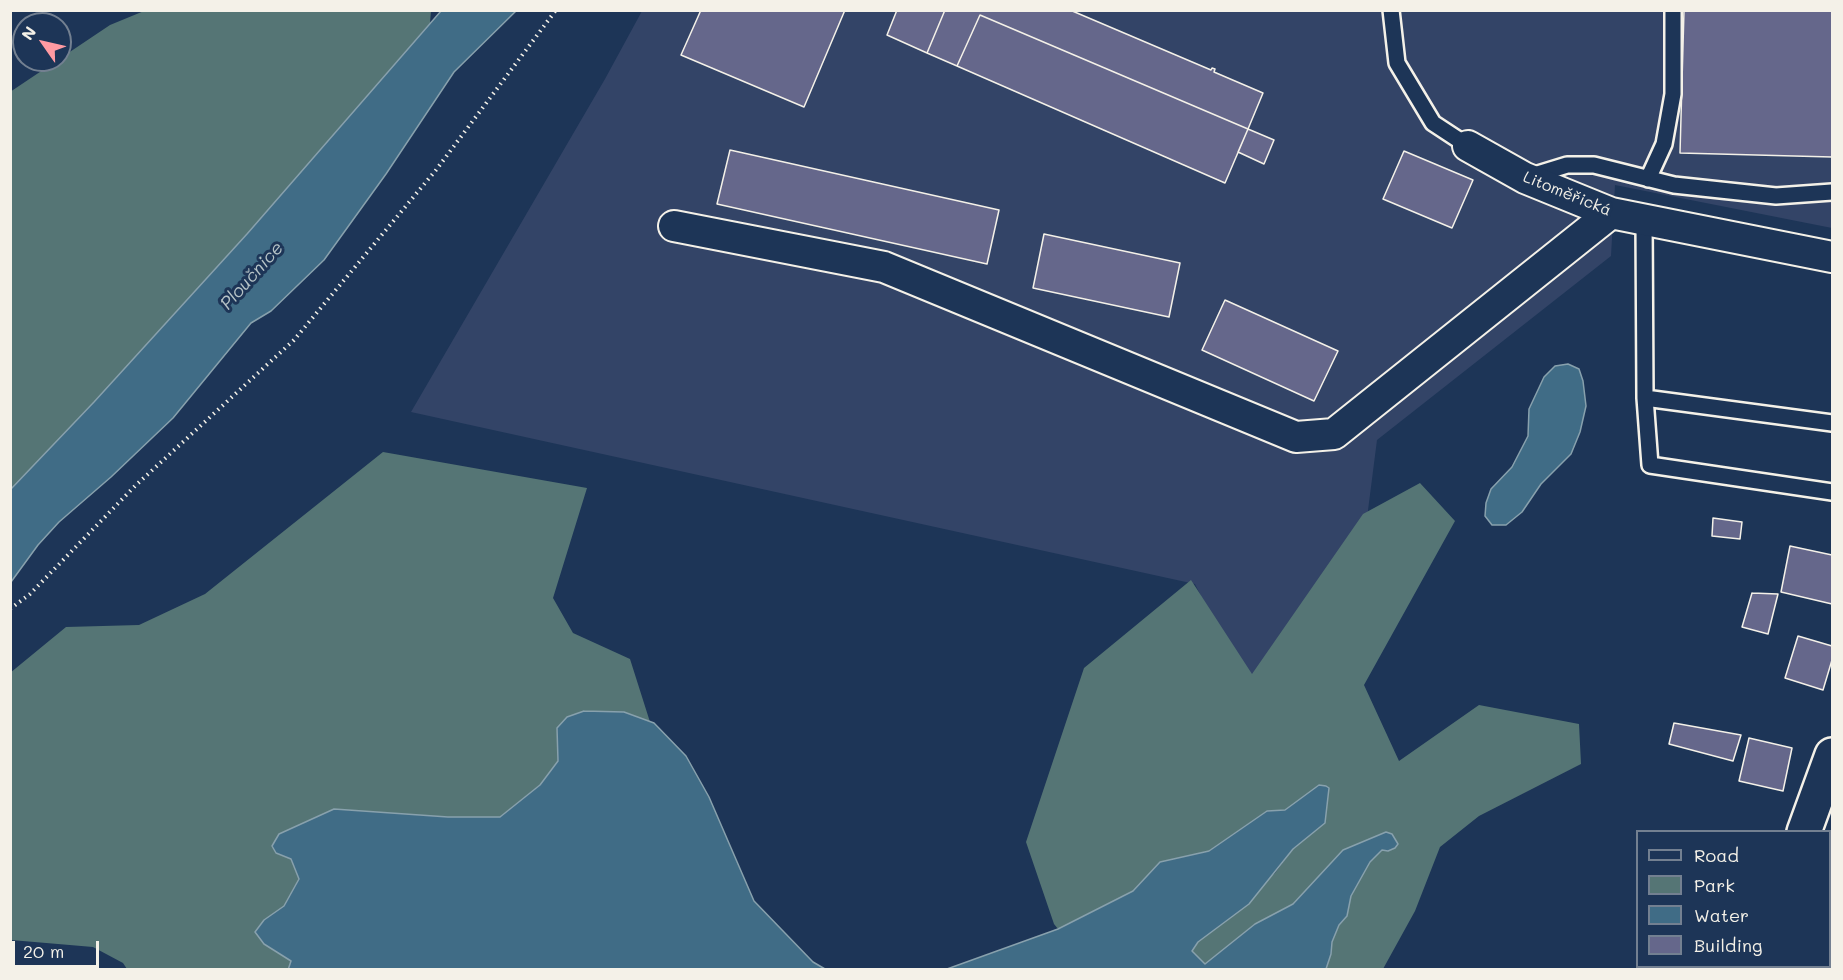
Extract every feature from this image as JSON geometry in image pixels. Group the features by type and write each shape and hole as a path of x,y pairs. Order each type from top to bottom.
{"street":[{"name":"Litoměřická","path":"1468,146 1525,178 1611,213 1833,257"},
{"path":"674,226 884,267 1296,437 1334,434 1611,213"},
{"path":"1804,830 1833,755"}],"lane":[{"name":"Litoměřická","path":"1391,10 1397,63 1433,123 1468,146"},
{"path":"1648,179 1664,144 1673,94 1673,10"},
{"path":"1525,178 1567,165 1594,165 1674,185 1776,196 1833,192"},
{"path":"1644,219 1645,398 1650,465 1833,492"},
{"path":"1645,398 1833,423"}],"path":[{"path":"10,609 30,594 135,486 294,340 436,170 556,10"}],"shaded area":[{"path":"642,11 1832,11 1832,228 1615,185 1611,256 1377,440 1367,518 1245,686 1195,584 411,412 605,79"},
{"path":"1832,879 1832,969 1799,969 1831,968"}],"green space":[{"path":"144,11 431,11 430,23 247,234 94,402 11,489 10,92 40,72 72,72 72,50 110,25"},
{"path":"383,452 587,488 553,598 573,633 630,659 650,722 624,712 557,728 558,761 540,785 500,817 413,815 276,853 291,859 299,879 284,907 264,920 264,944 292,961 288,969 127,969 123,963 93,947 11,940 10,673 66,627 139,625 205,594"},
{"path":"1420,483 1455,521 1364,685 1399,761 1479,705 1579,724 1581,764 1479,816 1440,847 1415,911 1383,969 1326,969 1332,942 1339,925 1347,916 1351,896 1363,873 1382,850 1388,851 1395,848 1343,850 1293,904 1255,924 1205,965 1192,951 1198,942 1275,873 1293,849 1325,823 1299,802 1285,810 1267,811 1209,851 1160,862 1133,891 1058,929 1054,924 1026,842 1084,668 1191,580 1252,674 1363,514"}],"water":[{"name":"Ploučnice","path":"441,11 516,11 454,72 386,174 324,260 271,311 251,323 173,418 111,477 59,522 38,545 11,582 11,489 94,402 247,234"},
{"path":"1568,364 1579,369 1586,406 1580,432 1571,454 1541,484 1522,512 1506,525 1492,525 1485,516 1486,503 1491,489 1512,467 1528,436 1529,409 1544,377 1555,366"},
{"path":"584,711 624,712 654,723 686,756 709,797 754,901 813,962 825,969 288,970 291,961 264,944 255,932 264,920 284,906 299,879 291,859 276,853 272,846 279,834 334,809 448,817 500,817 540,785 558,761 557,728 567,717"},
{"path":"1319,785 1329,788 1325,823 1293,849 1249,904 1198,942 1192,951 1205,964 1255,924 1293,904 1343,850 1386,832 1392,834 1398,844 1388,851 1382,850 1370,862 1351,896 1347,916 1339,925 1332,942 1326,969 947,969 1058,929 1133,891 1160,862 1209,851 1267,811 1285,810"}],"building":[{"path":"701,10 845,10 804,107 681,55"},
{"path":"897,10 945,10 927,53 887,35"},
{"path":"945,10 1070,10 1211,70 1215,69 1214,72 1263,93 1248,129 980,15 957,66 927,53"},
{"path":"1684,10 1832,10 1832,157 1680,153"},
{"path":"980,15 1248,129 1225,183 957,66"},
{"path":"1248,129 1274,140 1264,164 1238,152"},
{"path":"730,150 999,210 987,264 717,204"},
{"path":"1404,151 1473,180 1452,228 1383,199"},
{"path":"1044,234 1180,263 1169,317 1033,288"},
{"path":"1225,300 1338,351 1314,401 1202,350"},
{"path":"1713,518 1742,522 1740,539 1712,536"},
{"path":"1790,546 1832,555 1832,604 1781,592"},
{"path":"1752,593 1778,594 1768,634 1742,627"},
{"path":"1798,636 1832,646 1832,660 1823,690 1785,678"},
{"path":"1674,723 1741,735 1733,761 1669,744"},
{"path":"1749,738 1792,748 1783,791 1739,781"},
{"path":"1680,968 1724,968 1723,970 1679,970"}]}
